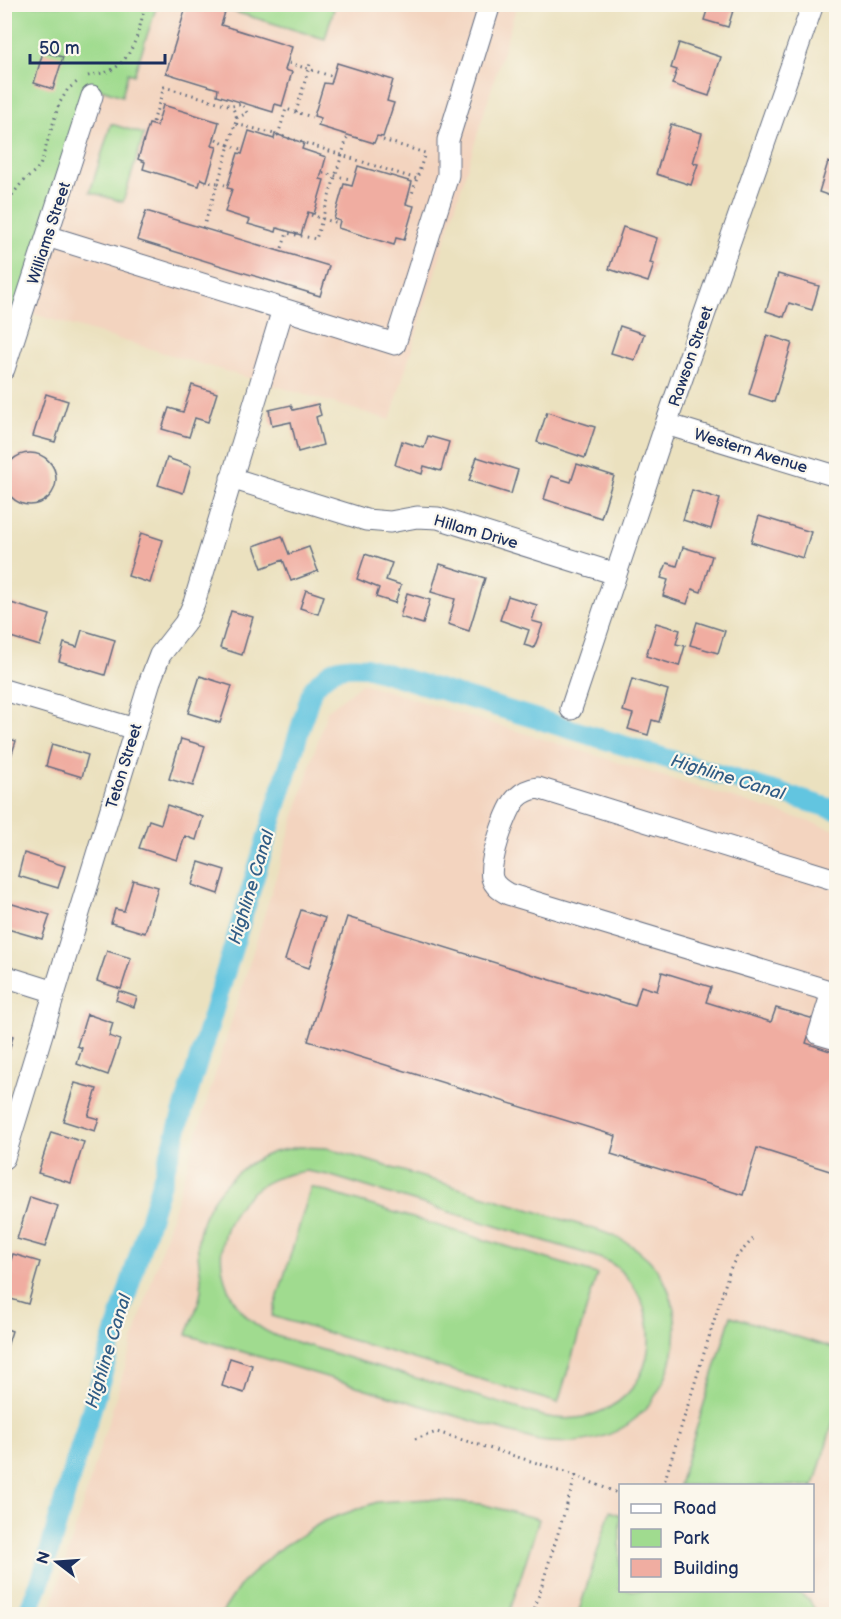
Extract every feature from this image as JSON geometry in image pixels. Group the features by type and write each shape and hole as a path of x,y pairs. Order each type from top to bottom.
{"street":[{"path":"47,236 395,344 448,175 448,140 490,4"},
{"name":"Rawson Street","path":"571,708 666,424 813,4"},
{"name":"Williams Street","path":"4,369 92,96"},
{"name":"Teton Street","path":"4,1158 135,729 160,655 185,623 194,603 283,309"},
{"name":"Western Avenue","path":"666,424 837,476"},
{"name":"Hillam Drive","path":"231,478 366,520 390,522 417,517 438,518 616,574"},
{"path":"4,690 135,729"},
{"path":"837,880 538,788 529,789 516,799 508,812 491,867 492,880 497,888 508,894 834,992 819,1034 837,1039"},
{"path":"4,976 55,992"}],"path":[{"path":"289,63 331,76"},
{"path":"296,112 310,64"},
{"path":"153,122 164,87 232,106 242,104 247,113 237,118"},
{"path":"203,228 237,118 232,106"},
{"path":"278,135 286,109 312,117"},
{"path":"235,124 278,135 417,179"},
{"path":"282,248 287,232 316,239 347,138"},
{"path":"216,139 241,149"},
{"path":"383,140 425,153 411,197"},
{"path":"323,173 350,179"},
{"path":"205,182 225,185"},
{"path":"311,215 336,223"},
{"path":"663,1484 730,1269 753,1239"},
{"path":"415,1439 437,1432 576,1475 619,1493"},
{"path":"533,1614 576,1475"}],"shaded area":[{"path":"157,5 517,5 390,420 23,311 95,87 128,73 134,74"},
{"path":"362,683 836,830 836,1614 49,1614 327,711"}],"green space":[{"path":"4,5 157,5 134,75 128,73 122,96 95,87 4,369"},
{"path":"228,5 335,5 325,39 232,11"},
{"path":"111,124 144,134 123,202 90,192"},
{"path":"298,1147 327,1148 594,1229 612,1235 639,1251 657,1269 669,1291 675,1315 675,1340 670,1365 660,1388 646,1409 617,1431 596,1439 561,1443 539,1441 187,1335 201,1291 198,1241 206,1212 213,1199 233,1176 258,1159 271,1153","holes":["306,1171 328,1175 594,1256 613,1264 631,1283 642,1303 648,1324 649,1346 644,1367 634,1386 618,1402 597,1413 563,1419 543,1416 276,1336 255,1324 239,1308 228,1289 222,1269 222,1247 227,1226 238,1207 267,1182 285,1175"]},
{"path":"311,1187 597,1274 558,1403 272,1316"},
{"path":"731,1316 836,1349 836,1412 814,1486 679,1484"},
{"path":"429,1499 481,1504 539,1519 509,1614 221,1614 241,1584 276,1551 324,1521 377,1502"},
{"path":"610,1511 619,1515 619,1592 797,1592 810,1601 817,1614 578,1614"}],"building":[{"path":"187,4 201,4 225,12 221,25 292,47 285,70 292,72 282,106 275,104 273,112 217,95 218,89 166,73"},
{"path":"709,4 735,4 728,27 704,20"},
{"path":"679,43 721,57 709,96 672,84 677,70 671,68"},
{"path":"43,52 63,57 53,89 34,83"},
{"path":"337,63 393,80 387,101 394,103 383,137 377,136 374,143 318,126 321,118 314,116 324,83 331,84"},
{"path":"163,105 219,122 212,146 217,147 207,181 201,179 199,186 143,169 145,162 138,159 149,124 157,126"},
{"path":"671,124 702,133 693,163 698,164 691,185 656,174"},
{"path":"249,131 274,139 275,134 304,143 302,149 326,157 320,179 324,180 314,214 308,212 301,235 277,228 276,232 248,224 250,220 225,212 232,189 227,188 238,153 242,154"},
{"path":"828,162 836,165 836,198 819,192"},
{"path":"358,166 412,182 406,204 414,206 404,240 396,238 394,245 338,228 340,221 334,219 344,184 352,186"},
{"path":"146,211 329,266 320,296 137,240"},
{"path":"623,227 657,238 650,263 654,264 648,282 609,269"},
{"path":"778,274 819,286 812,310 789,303 784,317 766,311"},
{"path":"620,326 644,334 635,360 611,353"},
{"path":"767,335 792,343 774,402 749,394"},
{"path":"192,385 217,393 208,422 195,418 189,437 162,429 169,408 183,412"},
{"path":"46,394 68,401 55,442 33,436"},
{"path":"318,404 321,415 316,417 323,445 298,452 291,422 272,426 269,410 291,405 293,410"},
{"path":"547,412 595,427 585,458 537,442"},
{"path":"428,436 449,442 441,471 424,466 422,474 395,465 402,441 424,448"},
{"path":"30,453 40,455 48,461 54,469 56,479 54,489 48,497 40,503 30,505 20,503 12,497 6,489 4,479 6,469 12,461 20,455"},
{"path":"477,457 518,470 511,494 469,481"},
{"path":"167,458 191,466 183,493 158,485"},
{"path":"577,464 614,476 601,518 544,499 551,476 571,482"},
{"path":"692,490 720,499 711,529 683,520"},
{"path":"759,516 811,532 803,558 751,542"},
{"path":"141,533 163,540 150,583 128,576"},
{"path":"282,536 289,554 309,547 318,571 291,581 283,560 262,568 254,546"},
{"path":"683,547 712,556 701,592 692,589 687,604 663,596 668,580 661,578 667,563 677,566"},
{"path":"365,554 392,563 386,580 401,585 395,603 376,597 379,588 357,579"},
{"path":"440,564 485,578 469,631 448,624 455,599 431,592"},
{"path":"306,590 324,596 318,614 300,608"},
{"path":"407,593 430,600 423,624 400,617"},
{"path":"508,596 537,605 532,621 543,624 534,648 524,645 529,630 500,620"},
{"path":"11,603 50,615 40,646 4,635 4,624"},
{"path":"231,611 253,617 242,655 220,648"},
{"path":"697,622 725,631 718,653 690,645"},
{"path":"656,623 680,630 676,644 685,646 679,666 646,656"},
{"path":"82,630 115,640 105,675 59,661 64,643 77,647"},
{"path":"200,676 232,686 220,723 188,713"},
{"path":"632,679 668,690 659,722 652,720 648,735 628,729 633,714 623,711"},
{"path":"4,737 16,741 5,775 4,775"},
{"path":"181,739 205,746 193,786 169,779"},
{"path":"52,744 88,755 82,777 46,766"},
{"path":"167,805 203,817 196,840 185,836 177,860 139,848 149,820 161,824"},
{"path":"24,853 65,866 58,888 18,876"},
{"path":"199,862 225,870 218,894 192,885"},
{"path":"133,880 158,887 145,933 111,923 115,909 124,911"},
{"path":"9,903 50,915 42,939 4,928 4,918"},
{"path":"301,910 325,918 309,968 285,960"},
{"path":"347,917 635,1006 641,986 657,991 662,972 711,987 706,1002 771,1022 776,1008 814,1019 806,1043 836,1053 836,1173 757,1148 743,1195 611,1154 616,1136 308,1041"},
{"path":"107,951 131,958 121,989 97,981"},
{"path":"119,991 137,997 134,1007 116,1000"},
{"path":"87,1014 113,1023 109,1036 120,1040 108,1075 77,1064 82,1048 77,1046"},
{"path":"4,1033 13,1036 8,1055 4,1054"},
{"path":"75,1083 97,1089 88,1116 99,1119 95,1131 63,1121"},
{"path":"51,1132 84,1142 71,1183 38,1173"},
{"path":"30,1197 58,1206 45,1247 17,1239"},
{"path":"13,1254 40,1262 28,1304 4,1297 4,1280"},
{"path":"4,1328 12,1331 5,1353 4,1352"},
{"path":"230,1358 252,1365 244,1393 222,1386"}],"waterway":[{"name":"Highline Canal","path":"27,1614 42,1577 312,690 324,677 341,668 366,667 836,810"}]}
